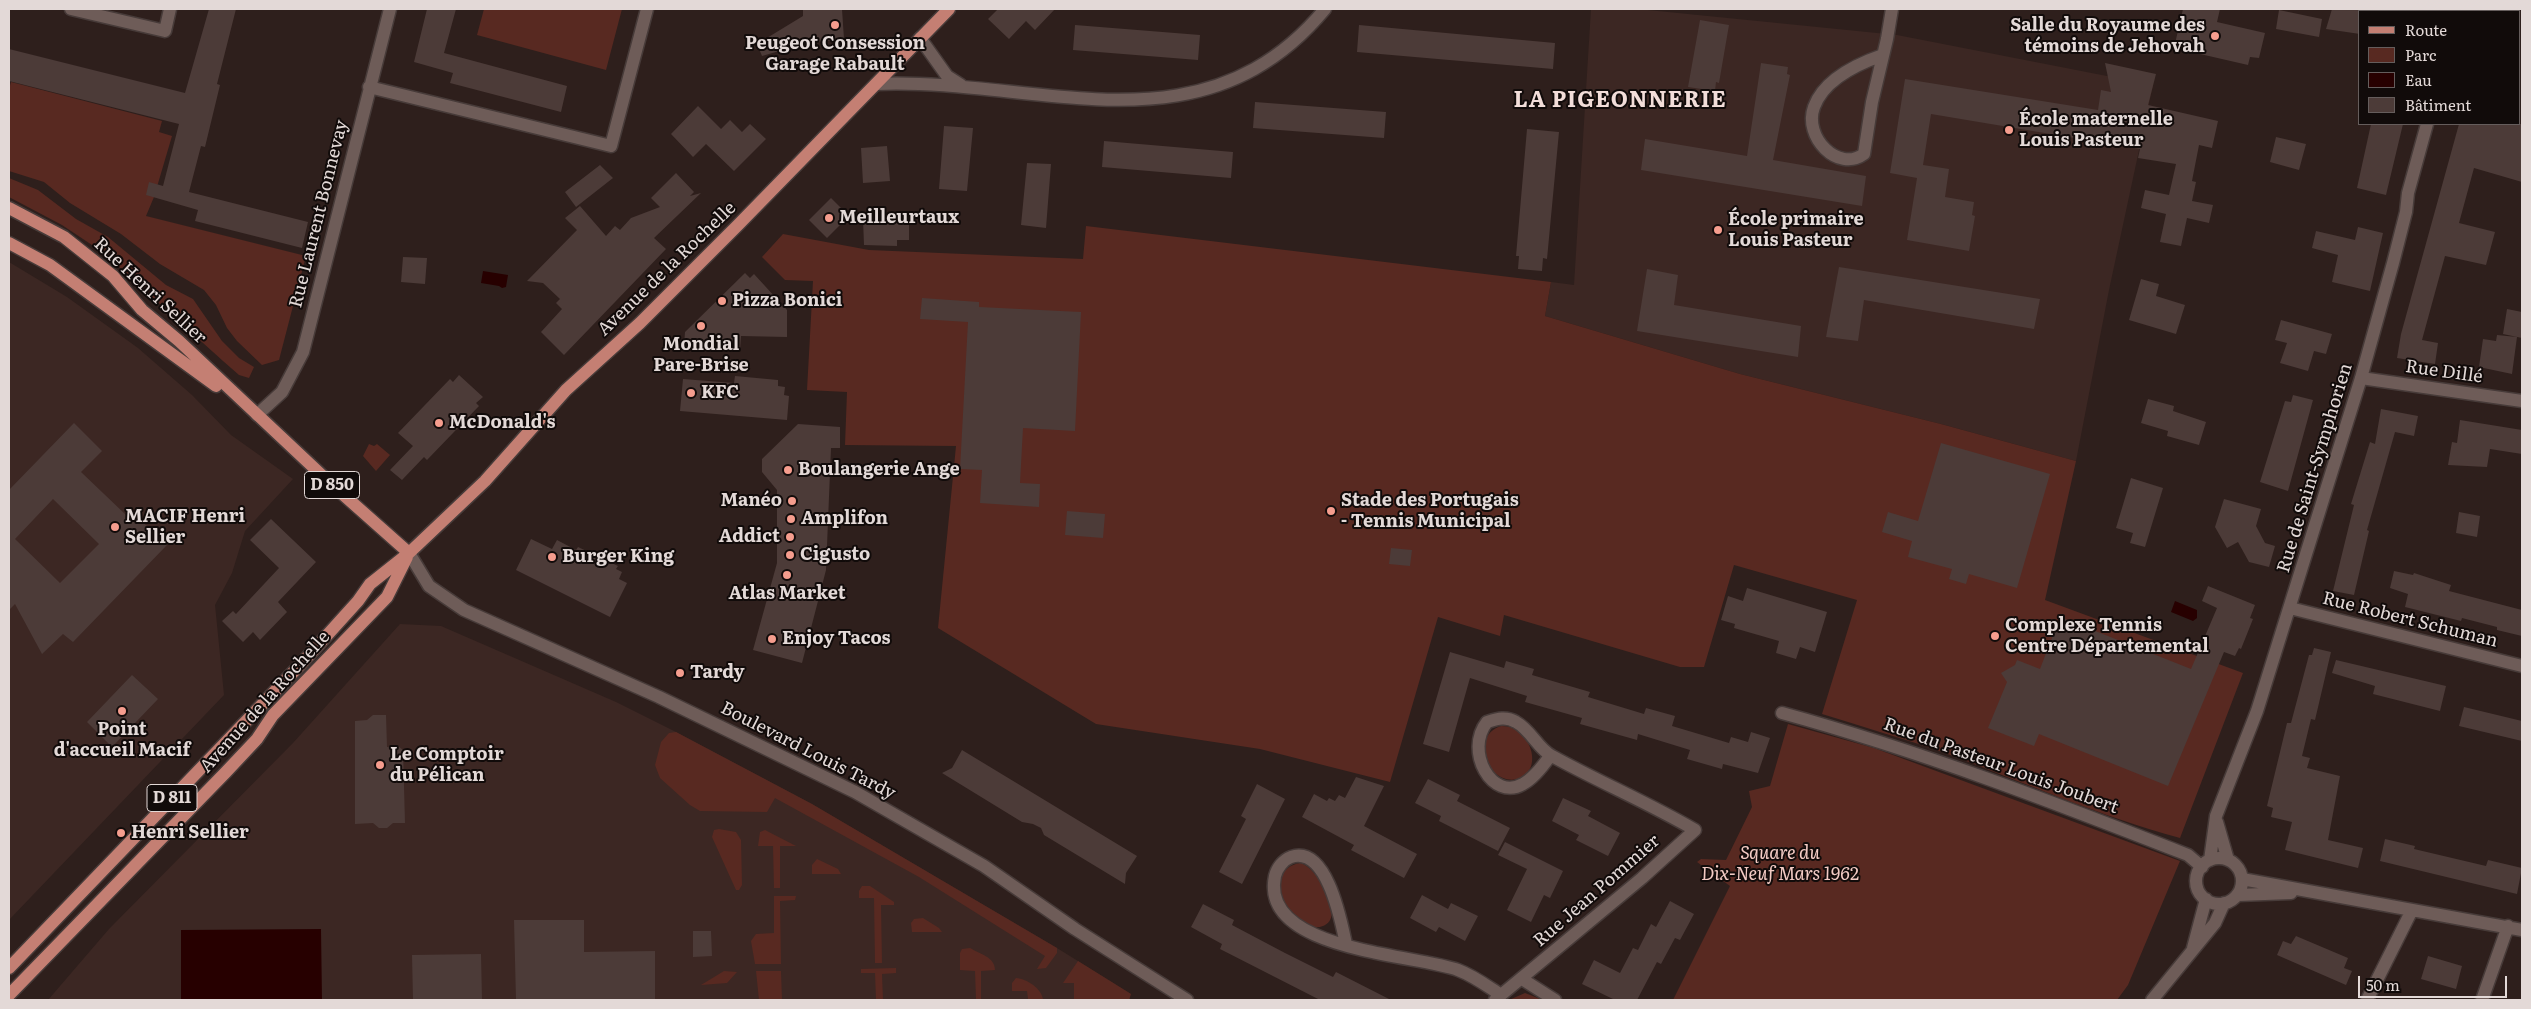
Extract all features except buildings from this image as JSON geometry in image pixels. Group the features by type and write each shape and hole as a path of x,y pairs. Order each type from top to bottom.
{"main road":[{"name":"Avenue de la Rochelle","path":"9,968 302,663 358,601 370,584 409,553 484,482 566,390 640,323 949,9"},
{"name":"Rue Henri Sellier","path":"9,208 64,237 112,276 142,310 179,341 329,482 409,553"},
{"name":"Rue Henri Sellier","path":"9,243 50,265 257,415"},
{"name":"Avenue de la Rochelle","path":"9,995 226,772 257,739 273,715 387,597 409,553"}],"street":[{"path":"71,9 165,31 170,9"},
{"name":"Rue Laurent Bonnevay","path":"257,415 282,392 303,352 390,9"},
{"path":"369,87 612,146 647,9"},
{"path":"876,84 920,83 1126,101 1174,97 1221,85 1249,72 1291,44 1325,9"},
{"path":"1883,55 1847,70 1818,98 1811,116 1820,146 1827,152 1852,159 1864,154 1872,102 1883,55 1892,9"},
{"path":"920,38 947,76 956,83 968,88"},
{"name":"Rue de Saint-Symphorien","path":"2206,899 2200,894 2196,880 2206,864 2216,816 2257,711 2361,378 2393,263 2426,125"},
{"name":"Rue Dillé","path":"2361,378 2522,401"},
{"name":"Boulevard Louis Tardy","path":"409,553 430,586 464,610 658,697 855,792 984,866 1074,929 1187,1000"},
{"name":"Rue Robert Schuman","path":"2290,608 2522,666"},
{"name":"Rue du Pasteur Louis Joubert","path":"1782,714 1879,740 1997,782 2188,855 2206,864"},
{"path":"1506,718 1516,722 1530,733 1550,756 1523,784 1510,787 1501,785 1492,779 1479,761 1478,737 1487,722 1506,718"},
{"name":"Rue Jean Pommier","path":"1498,998 1696,830 1628,793 1550,756"},
{"path":"2216,816 2228,860"},
{"path":"1346,944 1336,904 1321,869 1309,858 1300,855 1289,858 1280,864 1275,875 1276,898 1280,908 1299,927 1346,944 1385,956 1433,963 1457,970 1473,976 1498,998"},
{"path":"2206,864 2216,858 2228,860 2238,868 2242,879 2238,895"},
{"path":"2242,879 2522,930"},
{"path":"2192,950 2206,899 2212,903 2224,903 2238,895 2309,892"},
{"path":"2152,1000 2215,923 2224,903"},
{"path":"2367,1000 2412,910"},
{"path":"2482,1000 2508,926"},
{"path":"1522,979 1556,1000"}],"shaded area":[{"name":"École primaire Louis Pasteur","path":"1591,9 1638,9 1897,35 2153,85 2109,290 2076,461 1941,424 1740,374 1545,316 1551,282 1574,285"},
{"path":"9,262 67,297 138,348 192,395 231,435 293,479 245,531 232,573 215,605 224,695 9,920"},
{"path":"400,624 441,626 616,702 676,732 812,804 1057,948 1131,994 1129,1000 48,1000 109,929 293,743"}],"green space":[{"path":"484,9 622,9 606,70 477,35"},
{"path":"11,82 162,121 159,132 172,136 154,197 146,216 306,256 279,360 262,365 237,341 227,328 216,305 204,290 160,264 121,234 70,203 44,182 9,171 9,89"},
{"path":"9,178 38,190 76,219 108,237 166,285 193,299 222,341 239,358 254,367 249,378 239,375 101,251 62,225 9,197"},
{"name":"Stade des Portugais - Tennis Municipal","path":"1086,226 1551,282 1545,316 1740,374 1941,424 2076,461 2045,600 2243,673 2180,838 2120,820 1945,753 1822,714 1857,600 1734,565 1704,667 1680,667 1504,615 1500,636 1438,617 1390,782 1260,749 1096,724 938,628 956,446 845,445 847,392 807,390 813,281 785,280 762,257 783,234 869,250 1083,259"},
{"path":"369,444 374,446 377,444 390,455 376,471 363,456"},
{"name":"Square du Dix-Neuf Mars 1962","path":"1788,724 1874,748 2180,861 2128,985 2117,1000 1673,1000 1730,886 1697,862 1701,859 1726,860 1752,807 1749,791 1770,786"},
{"path":"1501,726 1511,728 1520,733 1531,749 1531,767 1526,774 1517,779 1507,779 1498,775 1486,759 1484,749 1486,740 1491,732"},
{"path":"676,732 812,804 1057,948 1057,953 1046,968 1037,969 1045,956 919,877 775,798 767,812 700,811 690,805 660,778 655,765 661,742 669,733"},
{"path":"714,830 736,832 741,840 742,885 739,890 736,890 712,837"},
{"path":"765,830 796,846 780,846 780,888 774,888 773,846 758,846 760,832"},
{"path":"817,859 838,869 841,874 812,874 812,865"},
{"path":"1300,863 1315,873 1327,893 1332,913 1330,921 1323,926 1312,927 1301,922 1284,902 1281,878 1287,868"},
{"path":"862,886 870,886 894,902 894,905 881,905 882,963 875,963 874,898 859,898 859,891"},
{"path":"774,896 796,896 795,900 780,901 781,964 755,964 751,941 756,934 774,933"},
{"path":"923,918 942,932 912,932 911,923 914,919"},
{"path":"970,948 990,959 995,970 981,971 981,1000 976,1000 975,971 960,970 960,953 962,949"},
{"path":"1078,961 1131,994 1129,1000 1074,1000 1074,983 1063,983"},
{"path":"896,968 896,973 882,974 883,1000 876,1000 875,973 861,973 861,969"},
{"path":"724,971 737,972 727,983 701,985"},
{"path":"756,971 781,971 782,1000 759,1000"},
{"path":"1016,978 1025,980 1033,985 1042,995 1043,999 1028,999 1027,991 1012,991 1012,983"},
{"path":"1525,993 1543,1000 1509,1000"}],"water":[{"path":"483,271 508,275 506,287 502,288 481,283"},
{"path":"2175,601 2197,610 2197,618 2193,621 2171,612"},
{"path":"321,929 322,1000 181,1000 181,930"}],"place":[{"name":"Peugeot Consession Garage Rabault","path":"835,25"},
{"name":"Salle du Royaume des témoins de Jehovah","path":"2215,36"},
{"name":"École maternelle Louis Pasteur","path":"2009,130"},
{"name":"Meilleurtaux","path":"829,218"},
{"name":"École primaire Louis Pasteur","path":"1718,230"},
{"name":"Pizza Bonici","path":"722,301"},
{"name":"Mondial Pare-Brise","path":"701,326"},
{"name":"KFC","path":"691,393"},
{"name":"McDonald's","path":"439,423"},
{"name":"Boulangerie Ange","path":"788,470"},
{"name":"Manéo","path":"792,501"},
{"name":"Stade des Portugais - Tennis Municipal","path":"1331,511"},
{"name":"Amplifon","path":"791,519"},
{"name":"MACIF Henri Sellier","path":"115,527"},
{"name":"Addict","path":"790,537"},
{"name":"Cigusto","path":"790,555"},
{"name":"Burger King","path":"552,557"},
{"name":"Atlas Market","path":"787,575"},
{"name":"Complexe Tennis Centre Départemental","path":"1995,636"},
{"name":"Enjoy Tacos","path":"772,639"},
{"name":"Tardy","path":"680,673"},
{"name":"Point d'accueil Macif","path":"122,711"},
{"name":"Le Comptoir du Pélican","path":"380,765"},
{"name":"Henri Sellier","path":"121,833"}],"district":[{"name":"LA PIGEONNERIE","path":"1620,101"}]}
